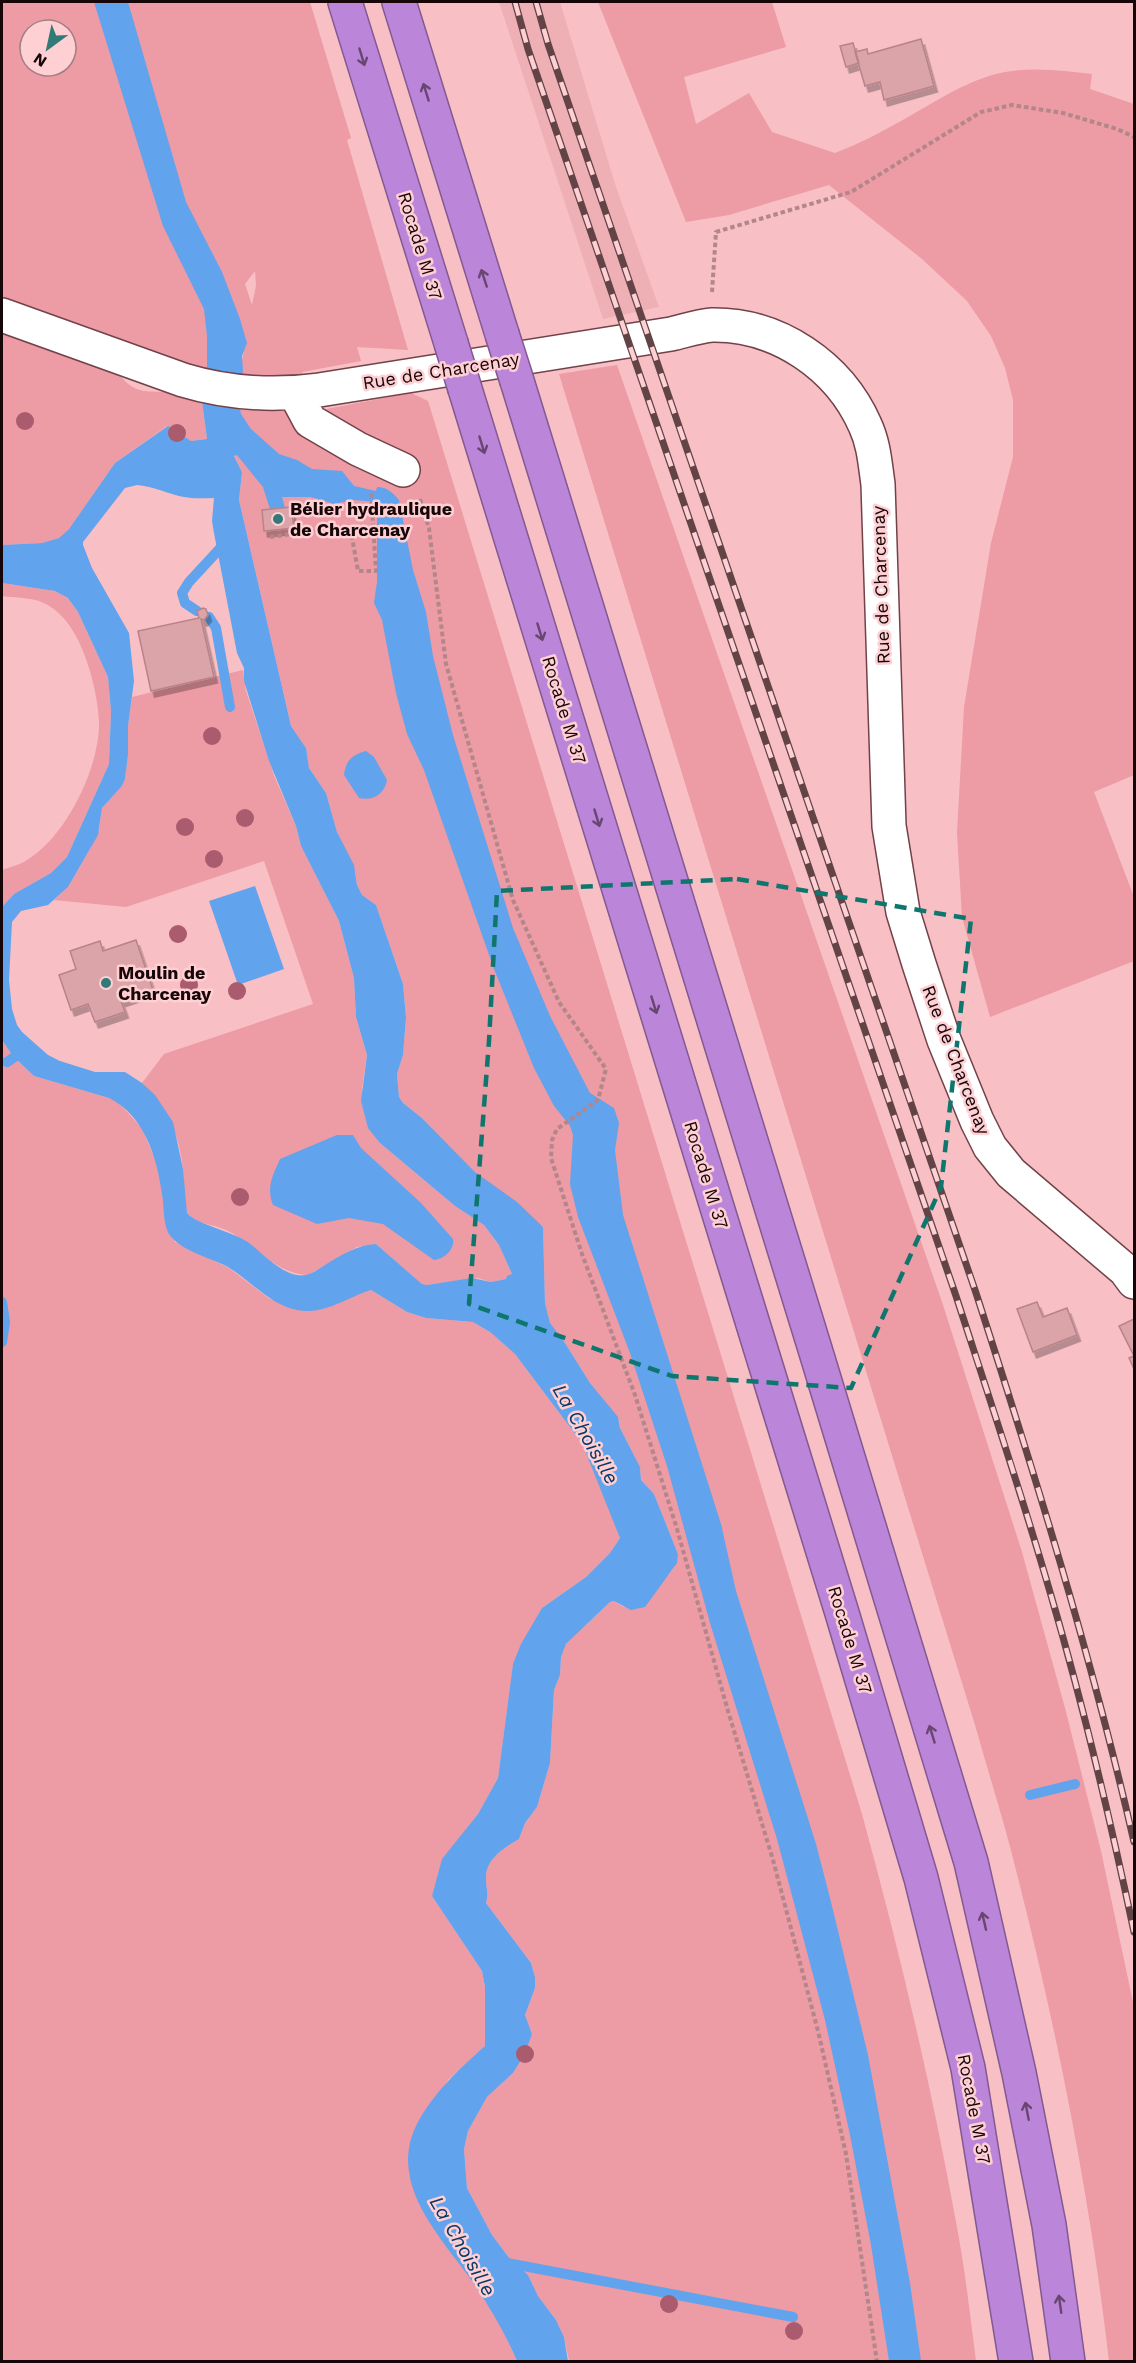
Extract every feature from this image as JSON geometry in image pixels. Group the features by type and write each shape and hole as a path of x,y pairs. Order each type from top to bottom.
{"highway":[{"name":"Rocade M 37","path":"345,2 921,1878 968,2068 1016,2361"},
{"path":"399,2 971,1862 1019,2073 1048,2224 1068,2361"}],"street":[{"name":"Rue de Charcenay","path":"2,315 198,385 245,391 295,393 671,334 711,325 746,328 775,338 804,352 826,369 844,388 866,427 874,454 878,484 889,826 903,912 944,1040 990,1147 1011,1173 1125,1270 1134,1282"},
{"path":"295,393 310,421 403,470"}],"path":[{"path":"711,325 716,232 850,192 981,112 1012,105 1064,113 1117,129 1134,138"},
{"path":"403,470 419,498 429,528 446,664 513,900 559,1002 606,1068 598,1100 566,1120 557,1129 552,1140 551,1158 582,1254 634,1395 666,1495 773,1860 818,2031 846,2154 877,2361"},
{"path":"270,537 350,526 358,571 376,571 371,488"}],"highlighted area":[{"path":"737,879 971,919 941,1187 851,1388 672,1376 469,1304 489,1041 497,891"}],"shaded area":[{"path":"2,2 310,2 351,138 347,140 408,350 357,347 361,361 302,372 318,412 327,418 326,409 411,393 428,401 862,1814 889,1915 936,2119 962,2257 976,2361 569,2361 564,2337 556,2320 538,2296 528,2275 510,2259 492,2235 467,2188 464,2149 468,2131 487,2097 513,2073 525,2054 532,2034 525,2015 535,1988 535,1977 531,1963 486,1903 486,1879 489,1865 496,1855 519,1839 525,1823 537,1807 550,1763 554,1690 560,1675 561,1657 566,1644 610,1602 614,1601 624,1607 665,1579 676,1563 678,1554 654,1494 641,1480 640,1467 620,1428 619,1420 590,1383 550,1324 545,1303 543,1227 475,1172 399,1097 397,1074 403,1055 406,1018 403,984 376,905 362,895 357,885 355,871 337,832 326,793 309,768 306,748 291,726 239,500 242,472 234,455 240,370 244,351 223,378 2,300","holes":["255,271 256,286 252,305 245,284"]},
{"path":"499,2 560,2 615,184 659,307 603,319"},
{"path":"598,2 772,2 786,47 684,77 696,124 749,93 772,132 835,153 877,134 959,88 996,74 1019,70 1092,74 1090,89 1134,104 1134,775 1094,792 1134,897 1134,961 990,1017 962,917 957,833 964,707 991,543 1013,457 1013,400 1005,368 991,336 967,301 922,259 829,185 729,215 686,222"},
{"path":"2,331 117,371 136,389 178,394 202,401 207,439 191,441 167,426 115,463 69,529 59,538 42,543 2,545"},
{"path":"617,365 942,1302 1022,1552 1065,1708 1101,1851 1134,2007 1134,2361 1109,2361 1092,2238 1071,2116 1046,1995 1002,1818 559,374"},
{"path":"2,583 55,591 68,598 78,612 108,677 111,711 109,764 67,857 51,873 14,894 2,907 2,870 24,862 41,849 67,818 78,799 94,759 99,722 91,674 83,651 71,628 60,614 46,604 30,599 2,596"},
{"path":"243,670 246,691 275,778 296,826 301,846 339,921 354,978 356,1017 367,1055 362,1088 380,1143 455,1206 484,1225 499,1245 512,1274 506,1279 491,1282 478,1278 422,1284 376,1244 357,1247 308,1275 296,1273 275,1264 236,1236 195,1219 187,1213 183,1170 175,1133 159,1102 142,1083 164,1054 313,1004 264,861 126,907 54,900 68,887 99,830 102,808 122,786 125,779 132,697"},
{"path":"2,1040 13,1056 34,1076 118,1102 142,1128 159,1169 167,1230 175,1242 229,1268 270,1299 329,1306 371,1290 407,1312 426,1318 473,1322 490,1332 515,1354 582,1443 615,1523 620,1538 610,1553 586,1577 542,1608 513,1665 498,1778 478,1814 443,1859 432,1896 482,1971 485,1987 485,2046 449,2079 417,2125 409,2152 409,2174 502,2328 517,2361 2,2361"}],"water":[{"path":"94,2 128,2 186,202 222,272 247,343 242,356 243,372 238,380 207,377 207,336 204,309 163,226"},
{"name":"La Choisille","path":"238,399 241,414 251,429 279,454 297,460 312,469 342,471 354,486 376,491 377,487 384,488 399,500 413,570 426,612 433,656 453,735 513,928 550,1016 590,1093 614,1108 619,1123 615,1150 623,1215 721,1524 736,1591 816,1844 831,1902 868,2055 910,2283 921,2361 889,2361 871,2245 825,2020 777,1839 710,1623 667,1466 630,1353 578,1217 570,1184 573,1135 570,1126 554,1106 534,1068 494,969 424,770 407,734 396,693 382,620 374,603 377,582 377,502 353,500 334,504 311,497 282,497 285,508 270,509 263,487 237,455 234,456 242,472 239,500 291,726 306,748 309,768 326,793 337,832 354,865 357,885 362,895 376,905 403,984 406,1018 403,1055 397,1074 399,1097 475,1172 517,1202 543,1227 545,1303 550,1323 590,1383 618,1417 620,1428 640,1467 641,1480 654,1494 678,1554 677,1563 645,1607 631,1610 614,1601 610,1602 566,1644 561,1657 560,1675 554,1690 550,1763 537,1807 525,1823 519,1839 507,1846 492,1860 486,1879 486,1903 531,1963 535,1988 525,2015 532,2034 525,2054 513,2073 487,2097 468,2131 464,2149 467,2188 492,2235 510,2259 528,2275 538,2296 556,2320 564,2337 568,2361 517,2361 491,2310 433,2228 413,2189 409,2169 409,2148 422,2114 456,2073 485,2046 485,1987 482,1971 432,1896 442,1859 478,1814 498,1778 513,1664 521,1644 542,1608 586,1577 610,1553 620,1538 582,1443 515,1354 490,1332 473,1322 426,1318 407,1312 371,1290 314,1311 284,1306 265,1295 228,1267 185,1248 171,1237 167,1230 157,1166 147,1138 131,1115 109,1098 34,1076 13,1056 2,1040 2,907 14,894 51,873 67,857 109,764 111,711 108,677 78,612 68,598 55,591 2,583 2,545 42,543 59,538 69,529 115,463 168,426 191,441 207,439 202,401","holes":["143,486 184,497 214,498 212,521 237,653 244,668 244,681 269,761 296,826 301,846 339,921 354,978 356,1017 367,1055 361,1101 368,1128 380,1143 455,1206 484,1225 499,1245 512,1274 506,1279 491,1282 472,1278 422,1284 376,1244 349,1251 309,1274 301,1275 285,1271 249,1243 199,1221 187,1213 183,1169 173,1122 155,1095 142,1083 125,1072 95,1072 60,1061 48,1055 17,1025 12,1009 9,980 12,922 21,911 48,905 68,887 98,835 102,808 122,786 125,779 128,726 134,681 129,633 92,568 83,542 125,488"]},
{"path":"366,751 374,757 387,780 381,793 373,798 364,799 359,798 344,775 350,759"},
{"path":"255,886 284,969 238,985 209,901"},
{"path":"337,1135 353,1135 361,1148 421,1203 453,1239 448,1253 434,1260 383,1224 349,1218 317,1224 273,1205 270,1187 280,1159"}],"building":[{"path":"921,39 934,86 884,100 880,82 865,86 855,52 867,49 868,54"},
{"path":"853,43 859,63 846,67 840,46"},
{"name":"Bélier hydraulique de Charcenay","path":"291,507 294,528 264,531 262,510"},
{"path":"206,609 208,615 204,620 201,619 214,677 151,691 138,631 199,618 197,611"},
{"name":"Moulin de Charcenay","path":"136,940 153,990 121,1001 125,1012 95,1022 88,1004 71,1010 59,975 76,969 70,951 100,941 103,951"},
{"path":"1037,1302 1043,1317 1067,1308 1077,1335 1033,1352 1017,1309"},
{"path":"1134,1319 1134,1356 1119,1326"},
{"path":"1134,1356 1134,1369 1129,1358"}],"waterway":[{"path":"197,611 185,603 182,593 189,582 226,542"},
{"path":"209,617 216,628 230,707"},
{"path":"7,1062 19,1054"},
{"path":"2,1302 5,1322 2,1342"},
{"path":"1030,1795 1075,1784"},
{"path":"502,2262 793,2317"}],"railway":[{"path":"515,2 528,49 956,1296 1004,1443 1074,1676 1106,1804 1134,1932"},
{"path":"536,2 548,44 976,1293 1020,1429 1081,1634 1134,1842"}],"place":[{"name":"Bélier hydraulique de Charcenay","path":"278,519"},
{"name":"Moulin de Charcenay","path":"106,983"}]}
